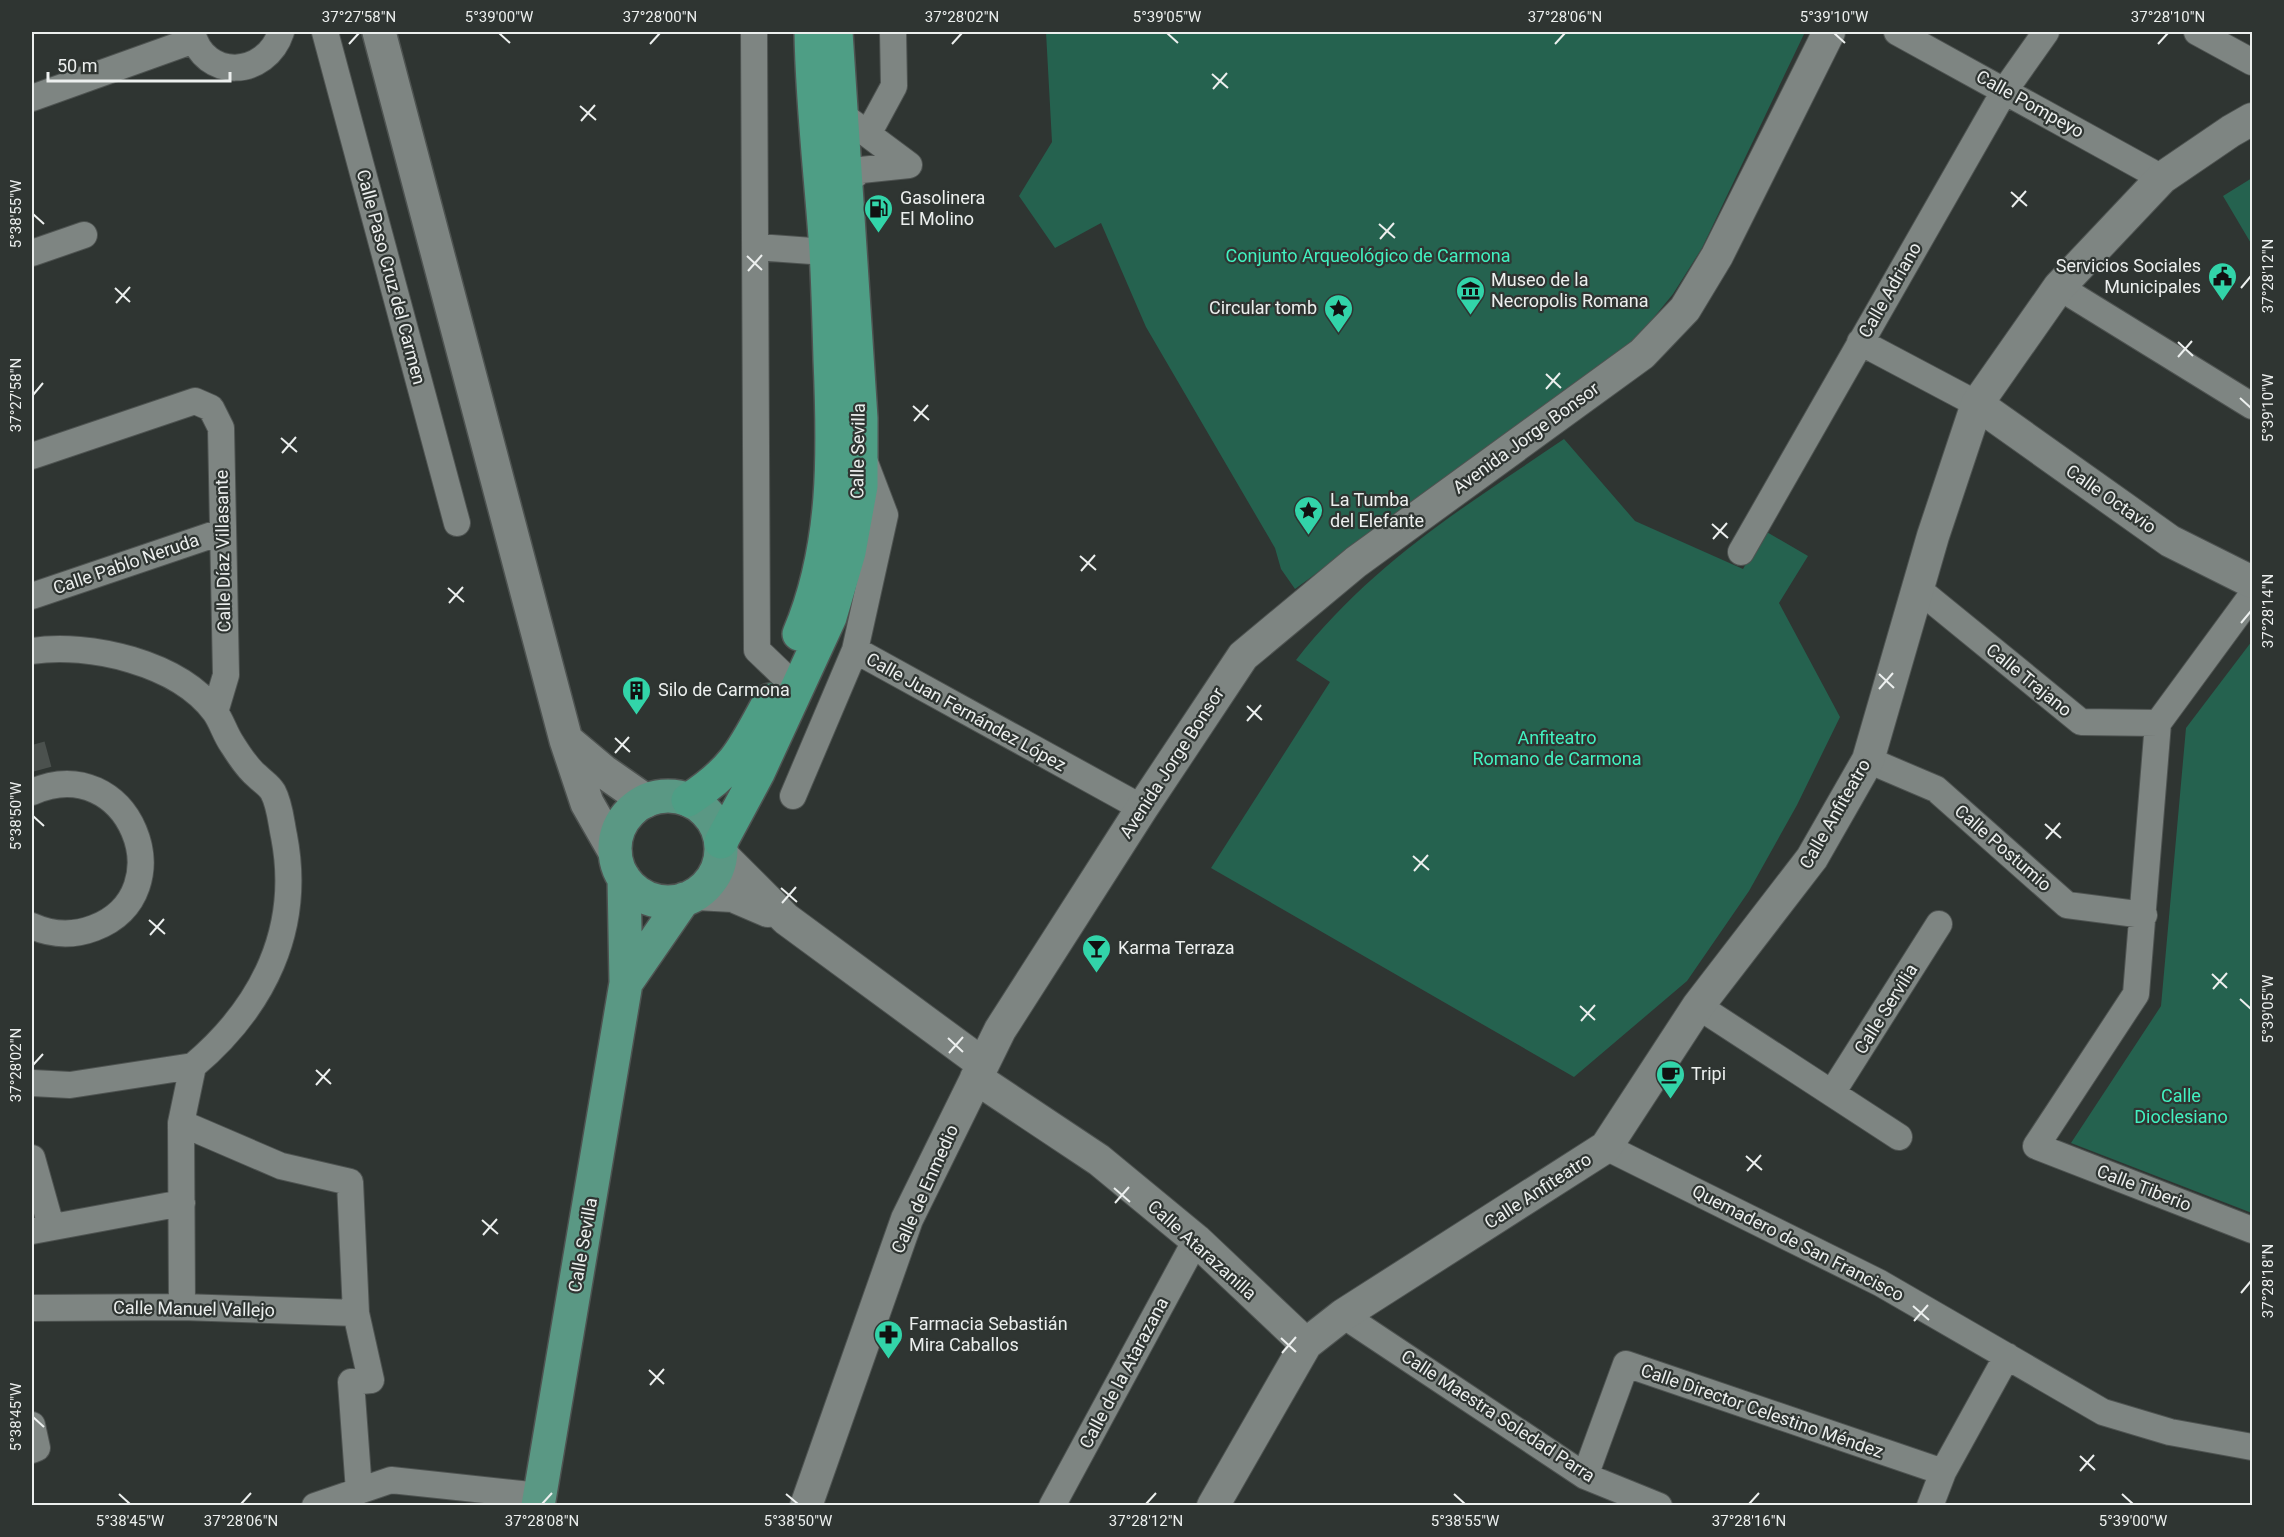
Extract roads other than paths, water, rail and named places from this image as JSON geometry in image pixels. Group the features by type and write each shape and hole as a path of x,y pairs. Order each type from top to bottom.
{"highway":[{"name":"Calle Sevilla","path":"688,800 713,784 738,759 782,674 809,611 824,544 833,486 832,414 826,252 812,86 811,32"},
{"name":"Calle Sevilla","path":"721,848 830,617 851,541 861,486 846,182 855,124 836,32"}],"main road":[{"path":"378,32 566,740 587,802 635,891 651,899 667,902 691,896"},
{"path":"566,740 603,771 646,801"},
{"path":"620,865 617,837 623,822 633,810 646,801 674,796 688,800 710,816 721,848 717,869 709,883 691,896 626,983"},
{"name":"Calle Sevilla","path":"539,1501 613,1077 626,983 620,865"}],"street":[{"path":"32,98 193,36 202,53 213,62 242,68 268,55 277,43 281,32"},
{"name":"Calle Paso Cruz del Carmen","path":"325,32 457,523"},
{"path":"754,32 757,247 757,650 782,674"},
{"path":"846,182 861,171 909,165 855,124 894,86 893,32"},
{"name":"Avenida Jorge Bonsor","path":"980,1071 1000,1030 1142,808 1243,656 1356,562 1642,354 1685,309 1717,256 1829,32"},
{"name":"Calle Pompeyo","path":"1897,32 2162,178"},
{"name":"Calle Adriano","path":"1741,552 2005,90 2046,32"},
{"path":"2197,32 2253,62"},
{"name":"Calle Anfiteatro","path":"1306,1344 1343,1315 1606,1147 1698,1006 1812,858 1868,760 1918,589 1977,404 2059,287 2162,178 2231,131 2253,119"},
{"path":"32,253 84,235"},
{"path":"757,247 826,252"},
{"path":"2059,287 2253,406"},
{"path":"1860,342 1977,404"},
{"name":"Calle Díaz Villasante","path":"32,456 195,400 211,408 221,428 221,532 226,675 215,712"},
{"name":"Calle Octavio","path":"1977,404 2170,541 2253,582"},
{"name":"Calle Juan Fernández López","path":"832,414 861,452 885,515 855,650 1142,808"},
{"name":"Calle Pablo Neruda","path":"32,596 221,532"},
{"name":"Calle Trajano","path":"1918,589 2081,722 2158,723"},
{"path":"2144,915 2158,723 2253,595"},
{"path":"32,651 86,650 133,660 177,681 215,712 243,760 266,782 277,800 287,853 288,901 274,958 262,985 232,1029 193,1066 181,1123 182,1307"},
{"path":"793,796 855,650"},
{"name":"Calle Postumio","path":"1868,760 1936,789 2067,905 2144,915"},
{"path":"32,926 64,934 98,927 115,915 128,900 140,866 140,848 135,830 126,814 111,799 79,785 39,786"},
{"path":"721,848 786,919 980,1071"},
{"path":"691,896 733,896 786,919"},
{"name":"Calle Tiberio","path":"2144,915 2136,994 2036,1146 2253,1230"},
{"name":"Calle Servilia","path":"1832,1093 1939,924"},
{"path":"1698,1006 1899,1137"},
{"path":"32,1083 70,1085 193,1066"},
{"name":"Calle Atarazanilla","path":"980,1071 1099,1160 1196,1240 1306,1344"},
{"name":"Calle de Enmedio","path":"806,1506 907,1219 980,1071"},
{"path":"181,1123 281,1166 350,1182 356,1313 370,1380 351,1382 359,1491"},
{"name":"Quemadero de San Francisco","path":"1606,1147 1880,1283 2103,1412 2170,1432 2253,1447"},
{"path":"32,1158 41,1228 182,1203"},
{"name":"Calle de la Atarazana","path":"1052,1506 1196,1240"},
{"name":"Calle Manuel Vallejo","path":"32,1308 182,1307 356,1313"},
{"name":"Calle Maestra Soledad Parra","path":"1343,1315 1585,1476 1659,1506"},
{"path":"1213,1506 1306,1344"},
{"path":"1930,1506 1943,1472 2007,1356"},
{"name":"Calle Director Celestino Méndez","path":"1585,1476 1626,1364 1943,1472"},
{"path":"32,1425 37,1448 32,1450"},
{"path":"315,1506 392,1480 539,1501"}],"tunnel":[{"path":"32,745 41,778"}],"place":[{"name":"Gasolinera El Molino","path":"879,234"},
{"name":"Servicios Sociales Municipales","path":"2222,302"},
{"name":"Museo de la Necropolis Romana","path":"1470,316"},
{"name":"Circular tomb","path":"1338,334"},
{"name":"La Tumba del Elefante","path":"1309,536"},
{"name":"Silo de Carmona","path":"637,716"},
{"name":"Karma Terraza","path":"1097,974"},
{"name":"Tripi","path":"1670,1100"},
{"name":"Farmacia Sebastián Mira Caballos","path":"888,1360"}],"park label":[{"name":"Conjunto Arqueológico de Carmona","path":"1368,256"},
{"name":"Anfiteatro Romano de Carmona","path":"1557,748"},
{"name":"Calle Dioclesiano","path":"2181,1106"}]}
